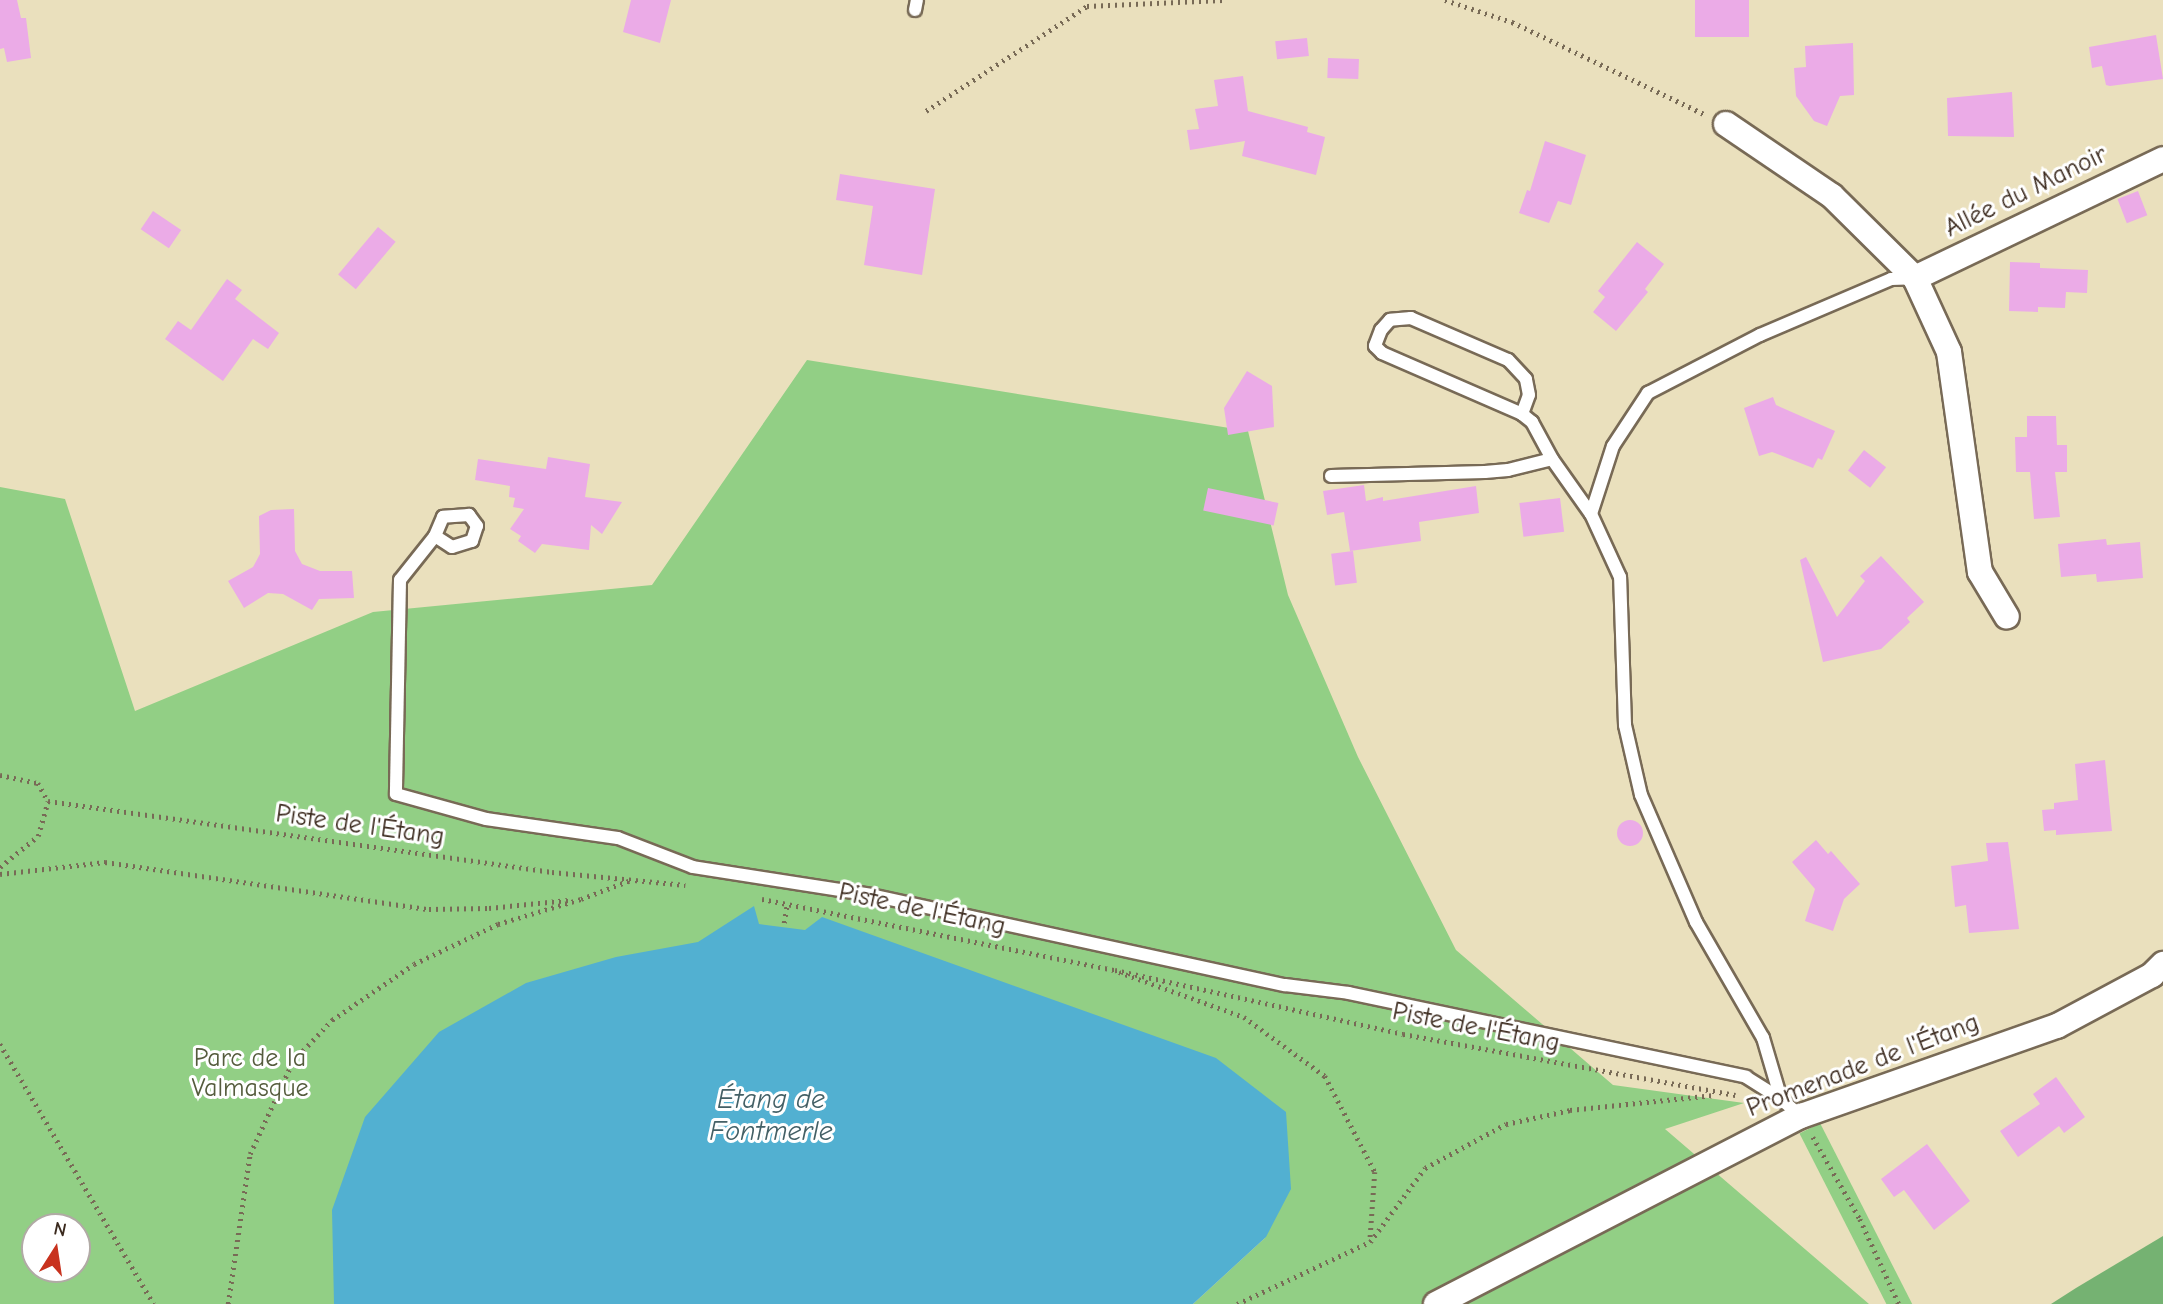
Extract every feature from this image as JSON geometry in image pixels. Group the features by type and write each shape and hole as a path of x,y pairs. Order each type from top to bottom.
{"street":[{"path":"1726,124 1832,196 1915,278 1949,352 1980,572 2007,617"},
{"name":"Allée du Manoir","path":"1915,278 2163,159"},
{"name":"Promenade de l'Étang","path":"1436,1304 1801,1116 2057,1026 2152,975 2163,964"}],"lane":[{"path":"1591,514 1613,446 1648,393 1760,335 1891,279 1915,278"},
{"path":"1522,414 1529,395 1526,379 1508,360 1411,318 1390,320 1381,330 1375,346 1382,354 1522,414 1532,422 1552,459 1591,514 1620,577 1625,725 1641,795 1696,922 1763,1038 1781,1099"},
{"path":"1331,476 1508,470 1552,459"},
{"path":"435,536 400,580 396,794 486,819 618,838 693,867 871,895 1285,985 1349,993 1746,1077 1781,1099 1801,1116"}],"path":[{"path":"926,111 1087,6 1223,0"},
{"path":"1445,0 1513,22 1726,124"},
{"path":"0,775 38,783 48,801 38,836 0,867"},
{"name":"Piste de l'Étang","path":"48,801 552,872 687,885"},
{"path":"0,874 105,862 429,909 489,908 581,899"},
{"path":"228,1304 250,1154 293,1061 332,1020 414,964 498,924 581,899 632,879"},
{"name":"Piste de l'Étang","path":"750,896 1115,970 1403,1034 1720,1094 1781,1099"},
{"path":"784,923 787,904"},
{"path":"1115,970 1128,977 1244,1017 1325,1076 1375,1172 1370,1242"},
{"path":"0,1044 154,1304"},
{"path":"1237,1304 1370,1242 1425,1168 1506,1124 1570,1110 1720,1094"},
{"path":"1801,1116 1860,1219 1899,1304"}],"green space":[{"name":"Parc de la Valmasque","path":"807,360 1248,431 1288,595 1358,757 1456,950 1613,1085 1744,1103 1665,1129 1869,1304 1193,1304 1266,1237 1169,1304 0,1304 0,487 65,499 135,711 373,612 652,585"},
{"path":"1820,1123 1912,1304 1886,1304 1800,1133"},
{"path":"2163,1236 2163,1304 2051,1304 2076,1288"}],"water":[{"name":"Étang de Fontmerle","path":"754,906 759,924 805,930 822,917 1216,1058 1286,1112 1291,1189 1266,1237 1193,1304 334,1304 332,1210 365,1117 439,1032 526,983 616,957 698,942"}],"building":[{"path":"0,0 17,0 21,18 26,18 31,58 7,62 4,48 0,49"},
{"path":"631,0 671,0 660,43 623,32"},
{"path":"1695,0 1749,0 1749,37 1695,37"},
{"path":"2156,35 2163,79 2110,86 2106,85 2102,66 2092,68 2089,47"},
{"path":"1307,38 1309,56 1277,59 1275,41"},
{"path":"1853,43 1854,95 1840,96 1827,126 1814,121 1796,96 1794,68 1806,67 1805,46"},
{"path":"1328,58 1359,59 1358,79 1327,78"},
{"path":"1243,76 1248,111 1308,127 1307,132 1325,137 1316,175 1242,156 1245,141 1190,150 1187,130 1199,129 1195,109 1218,106 1214,80"},
{"path":"2012,92 2014,137 1948,136 1947,98"},
{"path":"1545,141 1586,155 1571,205 1558,201 1549,223 1519,213 1527,190 1530,191"},
{"path":"840,174 935,189 922,275 864,265 873,206 836,200"},
{"path":"2138,191 2147,215 2127,223 2117,199"},
{"path":"153,211 181,230 169,248 141,229"},
{"path":"378,227 396,242 356,289 338,274"},
{"path":"1637,242 1664,264 1645,289 1648,292 1616,331 1593,312 1605,297 1598,291"},
{"path":"2010,262 2040,263 2040,268 2088,270 2087,293 2066,292 2065,308 2038,307 2038,312 2009,311"},
{"path":"227,279 242,290 235,299 279,333 268,349 253,339 223,381 165,339 178,321 191,330"},
{"path":"1247,371 1272,386 1274,427 1228,435 1224,408"},
{"path":"1773,397 1776,405 1835,431 1822,460 1818,458 1813,468 1772,452 1759,456 1744,408"},
{"path":"2027,416 2056,416 2057,445 2067,445 2067,472 2055,472 2060,517 2034,519 2030,472 2016,472 2015,437 2027,437"},
{"path":"1864,450 1886,467 1870,488 1848,470"},
{"path":"548,457 590,464 585,497 622,502 602,534 591,525 589,550 542,544 535,553 518,541 521,536 510,529 524,509 513,507 515,498 509,497 510,486 475,480 478,459 546,469"},
{"path":"1364,485 1366,501 1383,497 1383,501 1476,486 1479,513 1419,522 1421,541 1350,551 1344,512 1327,515 1323,491"},
{"path":"1208,488 1278,503 1274,525 1203,510"},
{"path":"1560,498 1564,532 1523,537 1519,503"},
{"path":"294,509 295,551 302,564 320,571 352,571 354,598 319,599 312,610 283,594 268,593 244,608 228,581 253,567 260,554 259,516 271,510"},
{"path":"2106,539 2107,545 2140,542 2143,578 2097,582 2096,574 2061,577 2058,544"},
{"path":"1353,551 1357,583 1335,585 1331,554"},
{"path":"1881,556 1924,602 1907,618 1910,622 1881,649 1823,662 1800,560 1806,557 1837,617 1865,581 1860,576"},
{"path":"2105,760 2112,831 2056,835 2056,830 2044,831 2042,810 2054,809 2054,803 2078,800 2075,764"},
{"path":"1630,820 1639,824 1643,833 1639,842 1630,846 1621,842 1617,833 1621,824"},
{"path":"1816,840 1828,854 1831,851 1860,884 1844,899 1833,931 1805,921 1815,889 1792,862"},
{"path":"2008,842 2019,929 1969,933 1966,905 1955,907 1951,866 1988,861 1986,843"},
{"path":"2056,1077 2085,1117 2064,1133 2059,1126 2018,1157 2000,1131 2040,1104 2033,1094"},
{"path":"1927,1144 1970,1201 1934,1230 1904,1190 1894,1197 1881,1179"}]}
